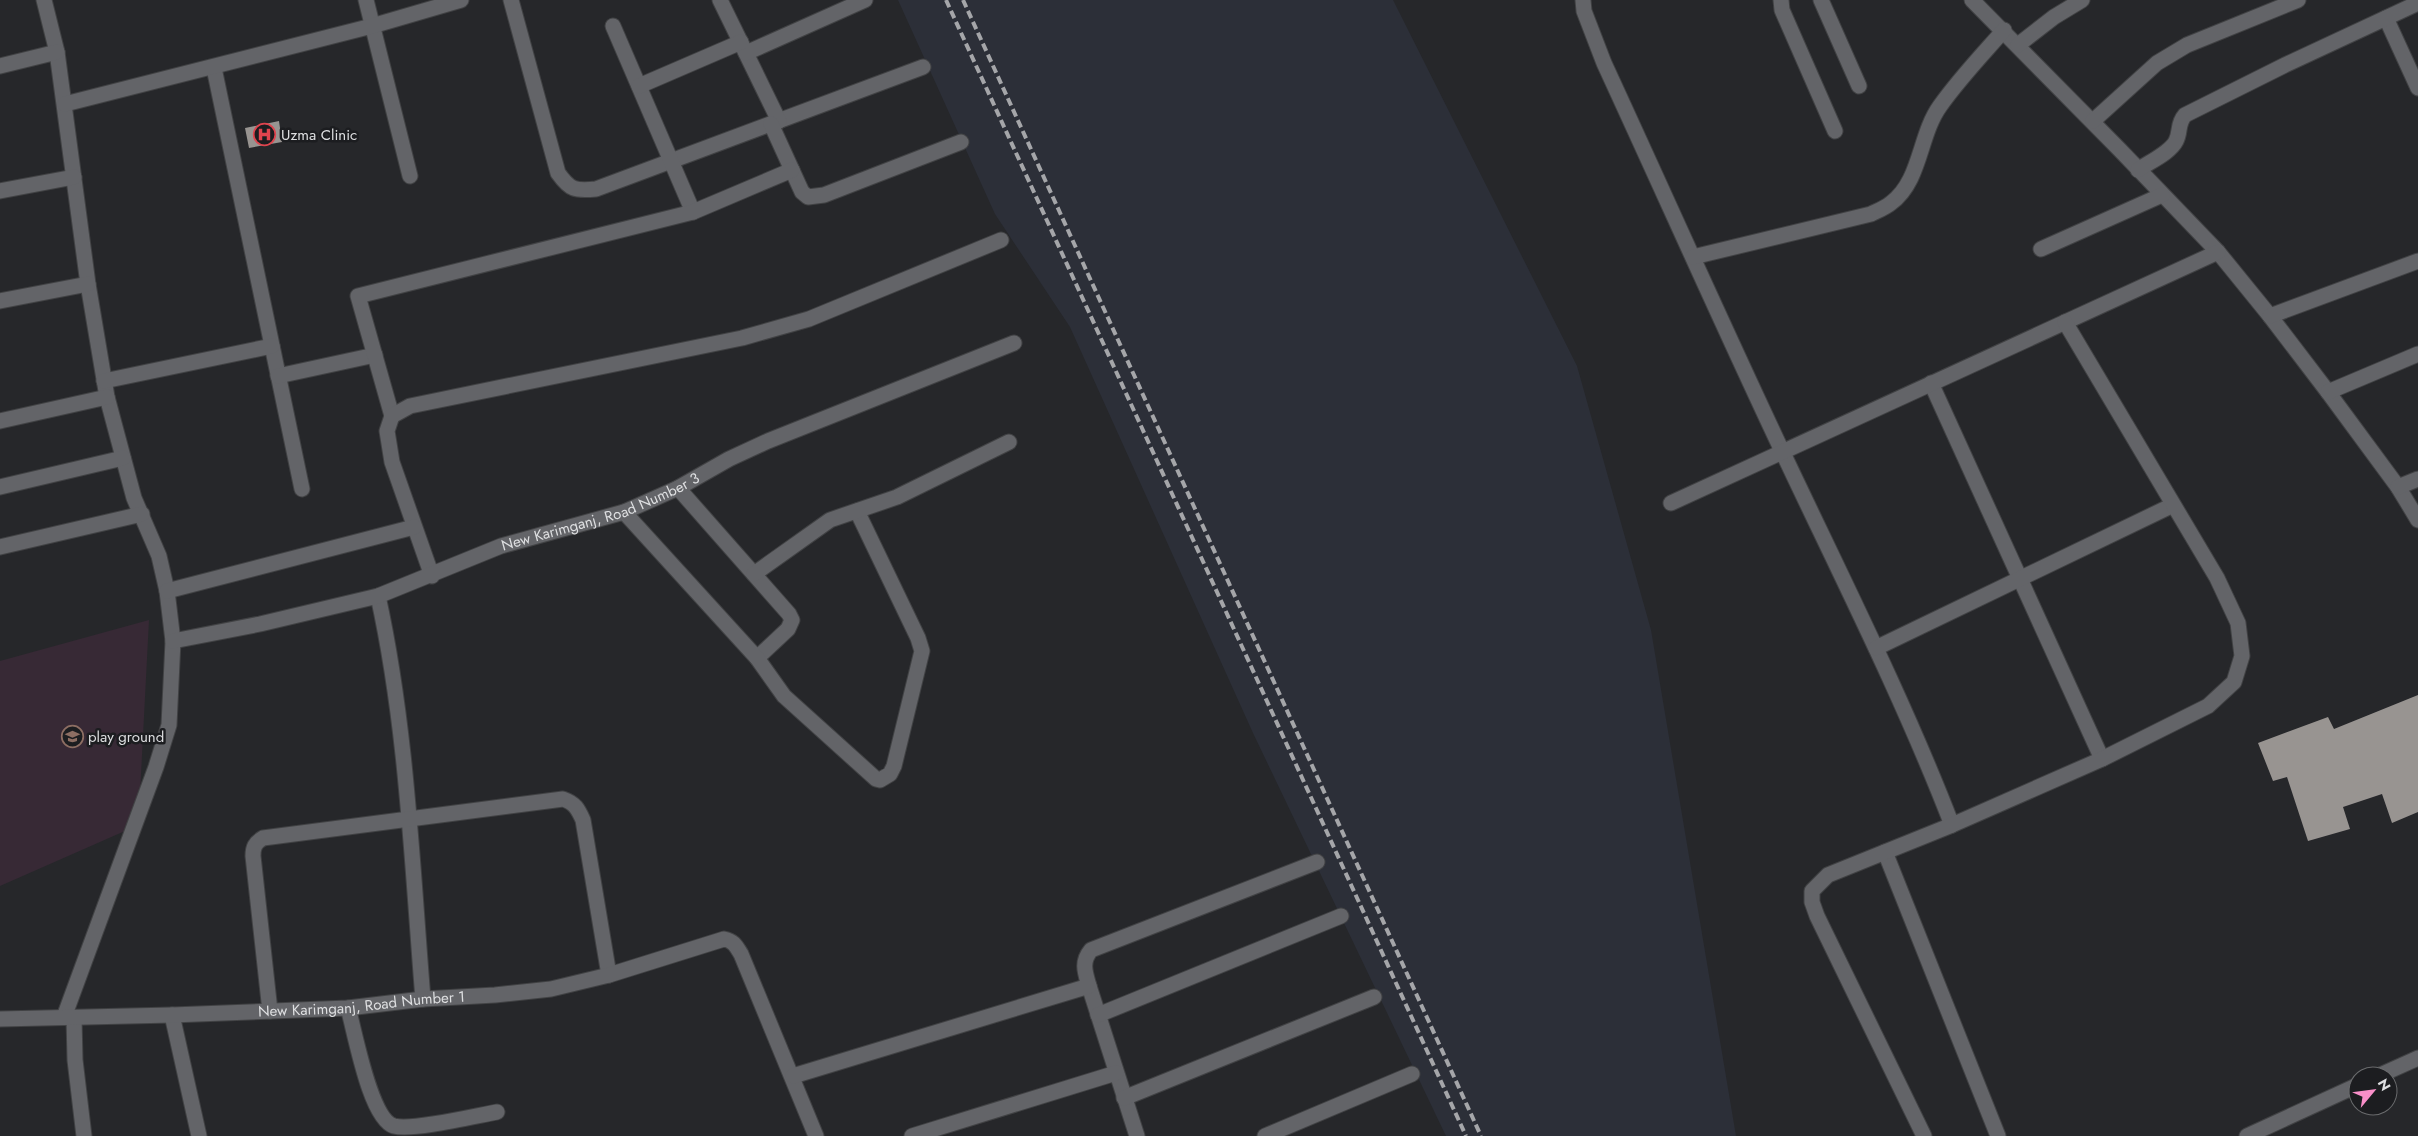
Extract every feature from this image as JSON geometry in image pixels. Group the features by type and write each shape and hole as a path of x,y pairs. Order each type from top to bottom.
{"street":[{"path":"44,0 57,52 88,284 107,398 134,498 159,556 167,591 173,641 173,688 169,725 69,1018 84,1136"},
{"path":"366,0 410,176"},
{"path":"65,104 214,68 461,0"},
{"path":"511,0 558,173 567,186 579,190 596,189 923,67"},
{"path":"720,0 744,47 775,122 792,170 802,192 808,197 814,198 962,142"},
{"path":"640,86 865,0"},
{"path":"1583,0 1584,11 1604,63 1783,453 1928,761 1952,825"},
{"path":"1781,0 1782,10 1835,131"},
{"path":"1821,0 1858,86"},
{"path":"2018,45 2054,17 2082,0"},
{"path":"2093,121 2158,64 2187,45 2298,0"},
{"path":"1976,1 2218,252 2328,392 2398,487 2418,520"},
{"path":"2138,170 2170,148 2176,141 2179,121 2185,115 2285,65 2418,3"},
{"path":"2386,18 2418,88"},
{"path":"614,26 693,212"},
{"path":"1693,257 1871,214 1891,203 1904,190 1926,131 1939,107 2004,30"},
{"path":"0,66 57,52"},
{"path":"214,68 302,489"},
{"path":"432,576 392,462 386,431 392,416 358,296 693,212 792,170"},
{"path":"0,191 74,177"},
{"path":"2041,249 2162,195"},
{"path":"392,416 410,406 742,338 809,318 1001,240"},
{"path":"1671,504 1783,453 1930,382 2218,252"},
{"path":"2270,316 2418,260"},
{"path":"0,301 88,284"},
{"path":"1924,1136 1817,916 1812,902 1812,891 1828,875 1952,825 2102,759 2208,706 2234,682 2242,656 2238,623 2216,578 2065,322"},
{"name":"New Karimganj, Road Number 3","path":"173,641 260,624 378,596 432,576 501,546 624,512 678,488 768,441 1014,343"},
{"path":"104,381 272,346"},
{"path":"2328,392 2418,354"},
{"path":"278,376 375,355"},
{"path":"1930,382 2102,759"},
{"path":"0,421 107,398"},
{"path":"754,574 830,520 897,497 1009,442"},
{"path":"0,487 123,458"},
{"path":"2398,487 2418,479"},
{"path":"678,488 789,614 792,620 788,629 757,658"},
{"path":"1876,648 2173,505"},
{"path":"624,512 757,658 784,696 876,779 886,778 890,774 907,718 922,650 857,511"},
{"path":"0,547 142,514"},
{"path":"167,591 414,528"},
{"path":"378,596 390,650 409,820 423,999"},
{"path":"270,1011 253,856 253,848 256,842 263,838 563,799 572,802 578,808 583,820 609,975"},
{"path":"1885,852 1998,1136"},
{"path":"1137,1136 1089,986 1084,965 1085,957 1091,950 1317,862"},
{"path":"1098,1015 1341,916"},
{"name":"New Karimganj, Road Number 1","path":"0,1019 348,1008 423,999 542,990 609,975 718,941 731,940 736,945 793,1076"},
{"path":"816,1136 793,1076 1089,986"},
{"path":"1124,1098 1374,996"},
{"path":"348,1008 373,1102 388,1136"},
{"path":"172,1015 199,1136"},
{"path":"2398,1067 2418,1058"},
{"path":"912,1136 1116,1073"},
{"path":"1265,1136 1412,1074"},
{"path":"2247,1136 2348,1090"},
{"path":"382,1119 393,1126 409,1127 497,1112"}],"shaded area":[{"path":"898,0 1393,0 1577,366 1651,630 1736,1136 1446,1136 1253,733 1070,327 995,214"},
{"name":"play ground","path":"149,620 139,813 134,827 0,886 0,661"}],"building":[{"path":"279,121 282,142 249,148 245,128"},
{"path":"2418,695 2418,812 2392,823 2382,794 2343,807 2350,829 2308,841 2287,777 2273,781 2258,743 2328,717 2334,729"}],"railway":[{"path":"946,0 1466,1136"},
{"path":"963,0 1481,1136"}],"place":[{"name":"Uzma Clinic","path":"265,135"},
{"name":"play ground","path":"72,737"}]}
